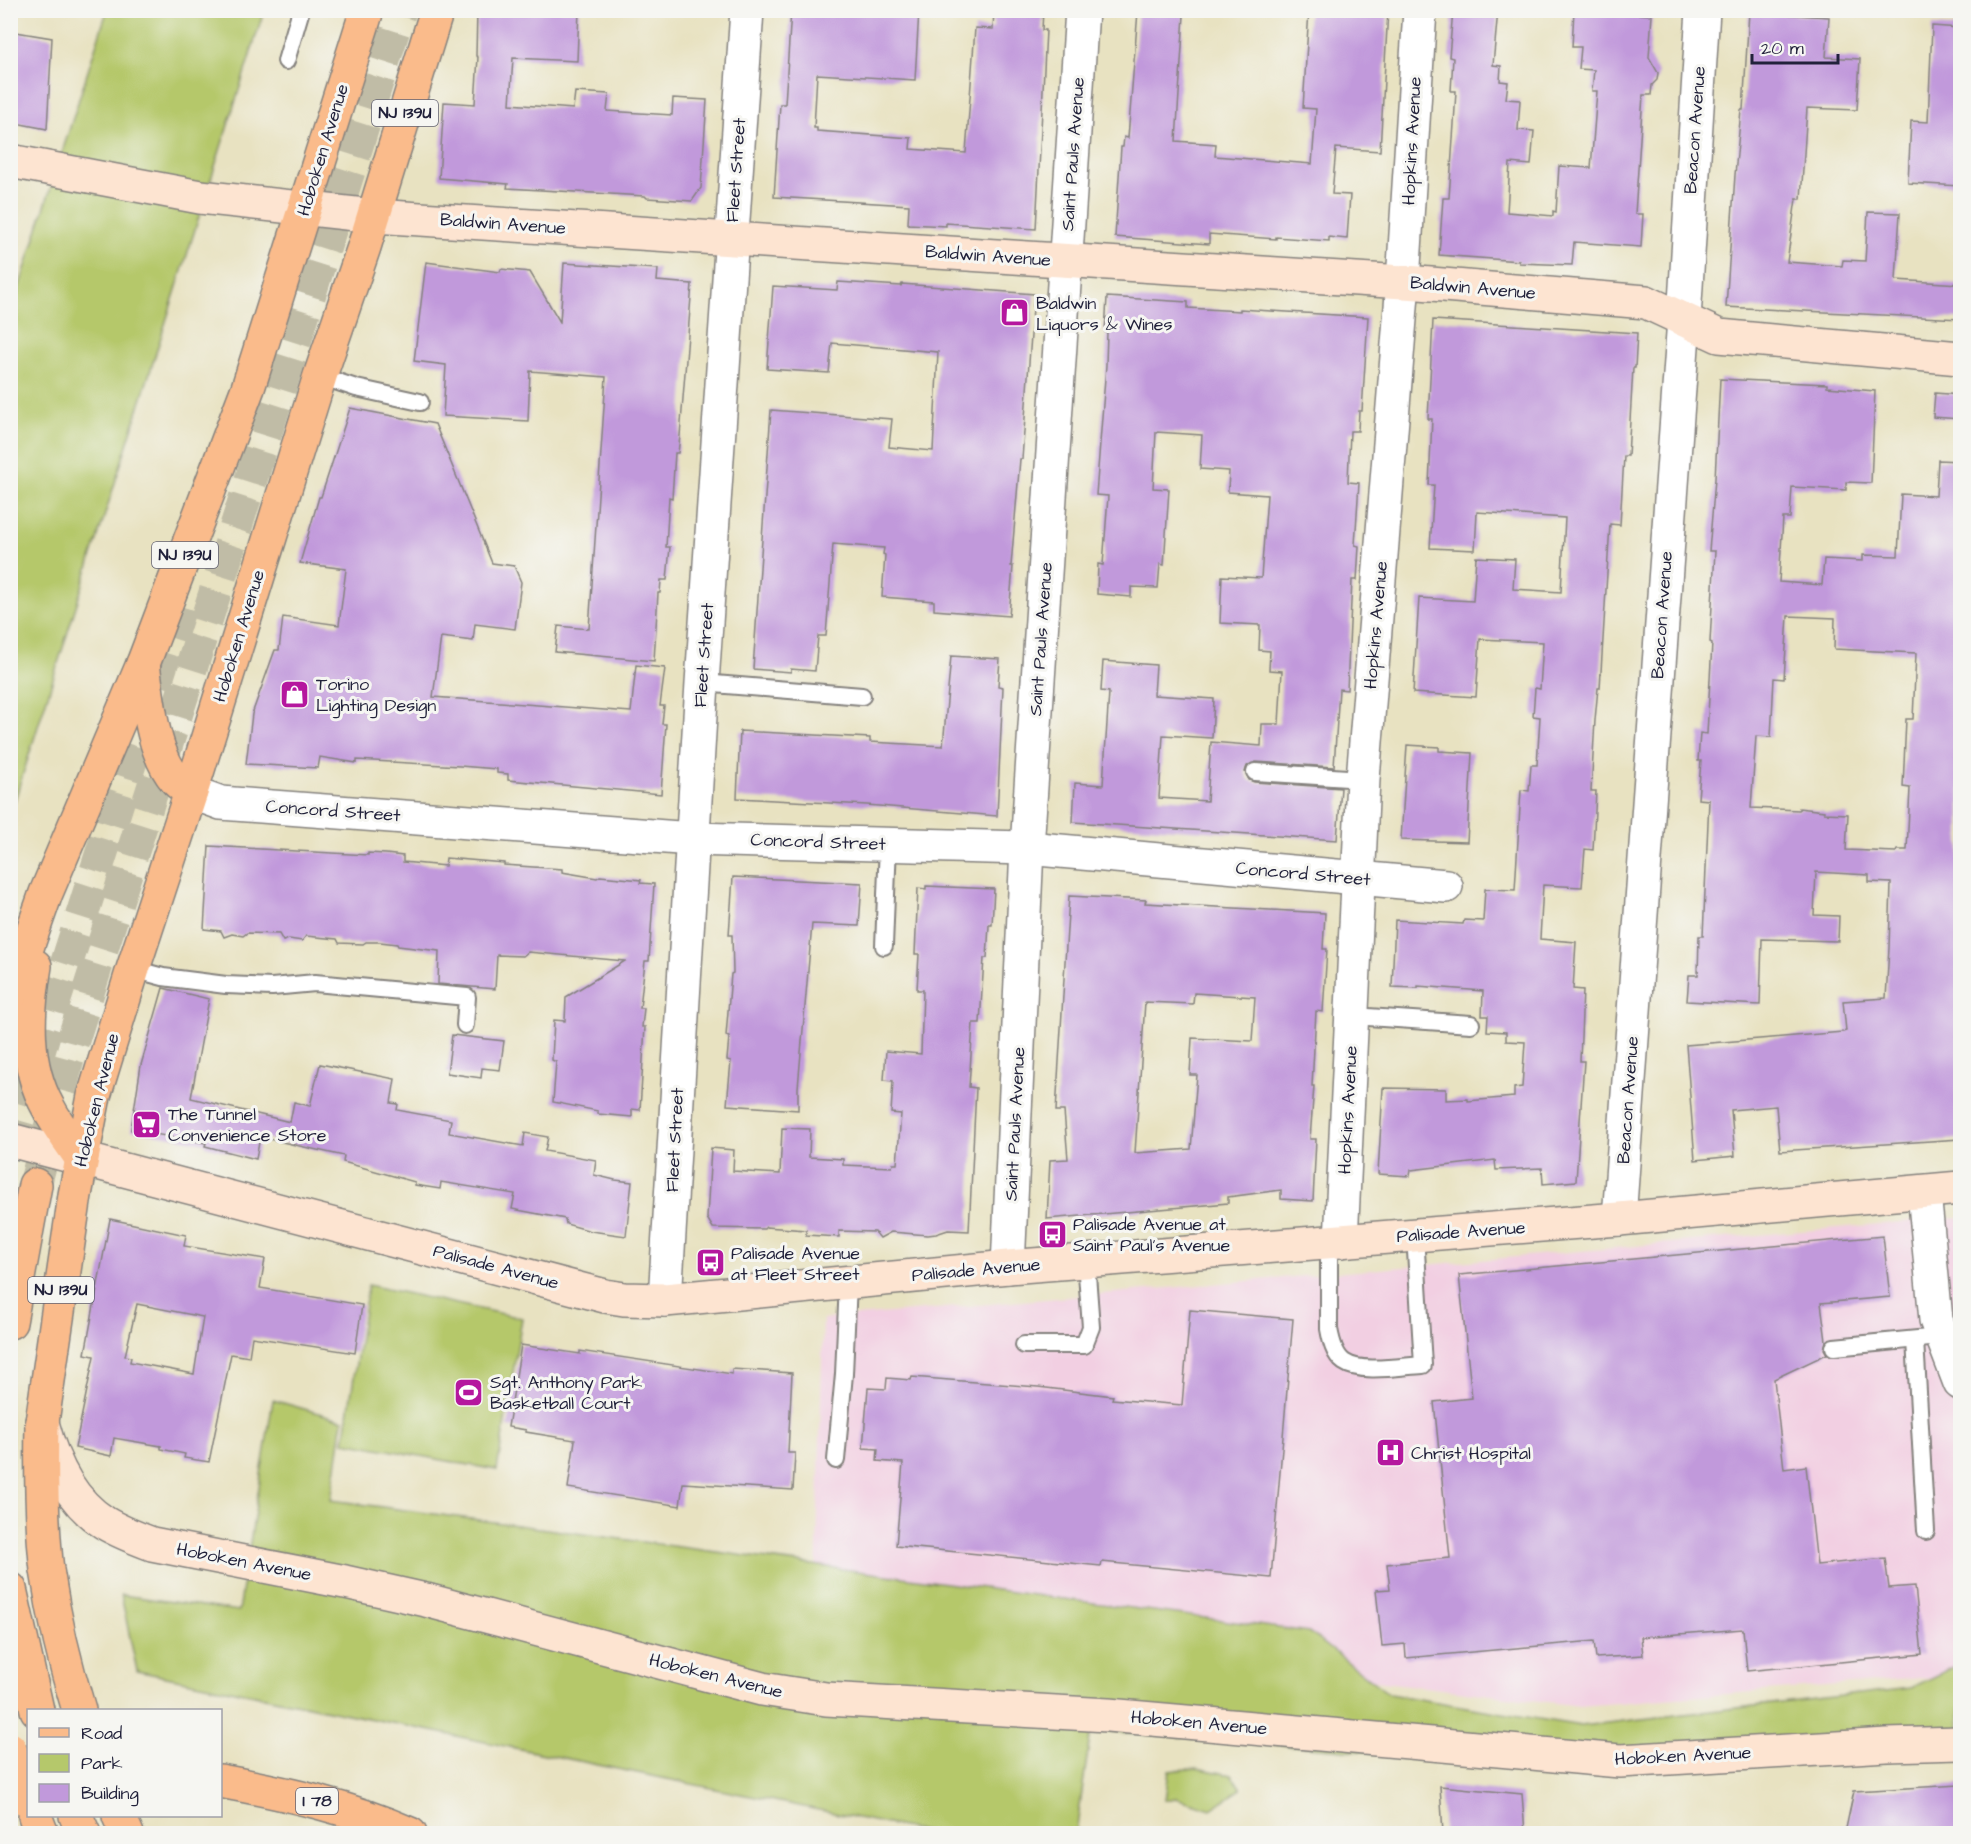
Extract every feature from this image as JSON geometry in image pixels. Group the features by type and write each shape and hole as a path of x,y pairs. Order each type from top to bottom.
{"main road":[{"name":"Hoboken Avenue","path":"10,996 46,893 143,664 248,388 367,10"},
{"name":"Hoboken Avenue","path":"42,1422 81,1158 94,1096 320,376 374,216 437,10"},
{"path":"143,664 153,727 159,747 173,776 191,792"},
{"path":"46,893 29,1004 30,1040 41,1094 81,1158"},
{"path":"10,1322 35,1185"},
{"name":"NJ 139U","path":"42,1422 42,1516 47,1568 59,1635 79,1709"},
{"path":"10,1589 37,1709"},
{"path":"10,1749 27,1797"},
{"path":"10,1772 27,1771"},
{"name":"I 78","path":"222,1781 328,1804 410,1833"},
{"path":"36,1817 42,1833"},
{"path":"77,1817 84,1833"},
{"path":"120,1817 128,1833"}],"street":[{"name":"Fleet Street","path":"665,1300 692,839 747,10"},
{"name":"Saint Pauls Avenue","path":"1008,1267 1027,849 1082,10"},
{"name":"Hopkins Avenue","path":"1335,1241 1353,1016 1363,779 1403,282 1420,10"},
{"name":"Beacon Avenue","path":"1619,1220 1683,318 1702,10"},
{"name":"Baldwin Avenue","path":"10,161 200,197 374,216 1403,282 1646,302 1719,336 1960,358"},
{"name":"Concord Street","path":"191,792 221,803 692,839 1027,849 1446,886"},
{"name":"Palisade Avenue","path":"10,1140 605,1296 624,1299 665,1300 1008,1267 1619,1220 1960,1188"},
{"path":"1924,1192 1939,1337 1960,1383"},
{"name":"Hoboken Avenue","path":"42,1422 47,1444 63,1476 84,1506 106,1524 127,1535 152,1544 396,1593 762,1689 794,1695 826,1699 1108,1715 1620,1761 1887,1745 1960,1743"}],"lane":[{"path":"286,61 301,10"},
{"path":"320,376 356,388 420,402"},
{"path":"702,683 862,696"},
{"path":"1255,772 1363,779"},
{"path":"884,946 888,844"},
{"path":"133,969 163,977 226,985 272,987 315,983 467,997 465,1025"},
{"path":"1353,1016 1472,1024"},
{"path":"1335,1241 1329,1329 1336,1354 1343,1362 1354,1367 1423,1365 1415,1235"},
{"path":"1024,1345 1084,1345 1091,1327 1086,1261"},
{"path":"836,1460 844,1374 848,1282"},
{"path":"1833,1347 1939,1337 1926,1531"}],"shaded area":[{"name":"Christ Hospital","path":"1960,1217 1960,1675 1580,1706 1343,1677 816,1586 823,1319"}],"green space":[{"path":"107,11 264,11 11,812 11,313"},
{"path":"368,1285 522,1318 497,1470 344,1442"},
{"path":"273,1400 343,1420 331,1500 1309,1632 1389,1694 1581,1726 1911,1688 1960,1664 1960,1740 1523,1764 1091,1730 1076,1833 932,1833 137,1671 121,1595 239,1611"},
{"path":"1196,1768 1232,1775 1241,1789 1211,1809 1176,1798 1165,1800 1169,1771"}],"building":[{"path":"477,10 579,10 577,61 513,58 510,104 573,109 575,92 609,94 607,111 672,115 673,98 707,100 701,188 692,201 507,188 508,184 439,178 444,102 475,104 478,57 476,56"},
{"path":"791,10 919,10 915,80 817,74 814,128 817,128 817,131 911,138 910,149 966,153 975,28 993,29 994,10 1043,10 1042,30 1046,30 1036,229 946,223 946,226 908,224 909,205 774,197 780,104 785,104"},
{"path":"1309,10 1388,10 1380,151 1336,148 1332,194 1350,195 1347,239 1329,237 1329,241 1209,234 1209,244 1115,237 1121,147 1123,147 1124,137 1128,138 1138,11 1184,15 1176,141 1216,144 1215,156 1312,164 1316,109 1303,108"},
{"path":"1453,10 1498,10 1493,65 1501,66 1500,81 1508,82 1506,99 1520,100 1518,130 1534,131 1531,165 1510,163 1507,212 1553,216 1553,211 1556,212 1559,166 1591,168 1597,91 1592,91 1594,70 1579,69 1581,47 1572,47 1574,10 1652,15 1649,57 1658,73 1657,80 1652,85 1651,95 1643,95 1635,214 1643,214 1641,247 1574,242 1572,265 1519,263 1519,261 1439,255 1443,198 1449,198 1456,91 1451,91 1453,58 1449,57"},
{"path":"1749,12 1829,17 1826,57 1860,59 1857,110 1807,108 1801,199 1796,199 1787,262 1842,266 1843,260 1865,261 1868,212 1900,213 1896,280 1960,284 1960,319 1726,307"},
{"path":"1932,26 1960,28 1960,186 1908,183 1911,121 1928,122"},
{"path":"10,31 52,38 47,129 10,122"},
{"path":"426,262 500,272 501,269 530,272 560,322 564,263 658,269 657,281 692,284 680,436 678,453 675,453 672,498 669,497 666,547 670,547 667,580 661,580 660,593 658,593 654,661 555,652 558,626 589,629 606,377 530,371 528,421 443,416 446,365 414,361"},
{"path":"838,282 901,286 902,284 1034,294 1022,459 1020,459 1011,566 1013,566 1009,616 934,610 934,601 882,597 884,548 833,544 826,636 818,636 815,671 753,669 771,410 892,419 889,447 933,451 938,352 832,343 829,373 767,369 773,286 837,290"},
{"path":"1107,297 1188,302 1188,308 1368,317 1362,411 1359,411 1358,431 1350,431 1348,482 1359,483 1355,545 1359,546 1357,580 1352,580 1347,690 1339,689 1334,767 1256,762 1247,766 1245,772 1249,780 1254,782 1341,788 1337,840 1073,822 1075,783 1103,785 1109,692 1101,691 1103,661 1156,665 1154,695 1214,699 1212,738 1163,735 1159,798 1207,801 1211,742 1261,746 1262,724 1279,724 1282,671 1269,670 1270,651 1259,650 1260,625 1220,623 1222,576 1261,578 1267,495 1228,492 1229,471 1200,469 1202,435 1156,432 1153,488 1169,489 1164,565 1160,564 1158,588 1131,587 1131,597 1097,594 1098,564 1103,565 1108,496 1096,495 1106,365"},
{"path":"1433,320 1637,333 1628,456 1624,456 1620,525 1610,524 1591,791 1596,791 1593,850 1585,849 1582,887 1543,885 1540,939 1576,942 1573,989 1583,990 1580,1061 1584,1061 1576,1181 1543,1184 1542,1168 1496,1170 1495,1160 1411,1170 1410,1176 1378,1174 1383,1088 1446,1089 1446,1100 1468,1099 1468,1101 1514,1097 1514,1088 1522,1087 1525,1042 1506,1041 1506,1032 1487,1031 1488,1016 1482,1016 1483,991 1418,986 1418,988 1392,987 1395,920 1463,924 1464,920 1483,921 1485,889 1515,890 1521,790 1529,791 1531,765 1537,765 1540,717 1533,716 1535,688 1540,689 1543,642 1480,639 1476,697 1413,693 1419,598 1473,601 1476,557 1515,559 1513,589 1561,592 1565,518 1477,512 1475,550 1430,548 1434,485 1429,485 1432,419 1428,419"},
{"path":"1720,379 1827,384 1827,387 1875,391 1871,483 1846,482 1846,490 1792,487 1790,518 1783,518 1779,582 1822,585 1824,559 1863,561 1863,555 1898,556 1901,494 1936,496 1938,460 1960,461 1960,1032 1958,1032 1960,1087 1956,1088 1960,1139 1780,1151 1776,1106 1731,1110 1735,1156 1695,1160 1686,1045 1846,1031 1843,1001 1886,998 1891,883 1869,882 1869,875 1816,872 1814,915 1839,916 1838,941 1762,939 1760,1005 1687,1001 1689,975 1698,975 1699,936 1703,936 1709,800 1698,799 1701,761 1698,761 1700,733 1707,734 1715,551 1709,551","holes":["1788,616 1835,618 1834,649 1916,653 1913,719 1906,719 1903,787 1910,788 1907,850 1896,852 1846,850 1848,814 1824,813 1824,811 1799,808 1799,810 1751,808 1756,736 1771,737 1774,678 1784,679"]},
{"path":"1935,393 1960,395 1960,419 1933,417"},
{"path":"350,408 435,424 492,563 514,566 521,582 515,629 475,624 473,641 441,637 433,697 631,712 636,665 665,668 660,706 664,706 662,724 666,724 661,794 508,780 508,774 497,773 497,769 460,766 357,760 357,763 320,757 318,768 246,764 252,714 275,650 279,650 283,617 339,625 346,569 300,563 319,497 321,497"},
{"path":"951,656 1000,659 998,686 1003,687 997,816 867,805 737,798 740,731 870,738 870,742 943,746"},
{"path":"1407,745 1439,747 1439,751 1472,753 1467,842 1401,840"},
{"path":"209,846 368,855 368,853 386,854 403,856 403,862 445,866 446,858 562,869 562,872 597,878 600,876 641,880 640,883 654,884 649,961 645,961 640,1008 644,1008 642,1027 645,1027 640,1110 632,1109 632,1117 598,1114 598,1111 553,1102 556,1062 552,1060 554,1020 565,1021 566,997 625,961 528,952 523,956 497,955 495,989 438,984 439,951 380,942 339,943 337,939 306,936 302,941 289,939 283,941 279,934 247,933 243,936 232,934 224,937 221,931 204,929"},
{"path":"733,877 862,883 859,926 812,924 798,1110 727,1105 731,1061 727,1060 729,1037 726,1036 731,974 733,973 732,935 729,935"},
{"path":"926,886 994,889 992,925 989,925 987,958 984,958 980,1023 973,1023 969,1087 976,1088 969,1231 948,1230 928,1235 891,1232 880,1238 875,1232 839,1231 839,1237 806,1235 806,1230 766,1227 764,1229 713,1228 707,1218 711,1148 734,1150 733,1171 780,1174 782,1128 810,1129 809,1157 843,1159 843,1165 892,1167 893,1164 897,1164 901,1114 891,1113 893,1081 884,1080 886,1051 921,1054 923,990 917,990 919,954 915,954 918,888 926,889"},
{"path":"1069,896 1146,900 1145,903 1325,913 1323,949 1327,949 1323,1012 1316,1011 1312,1086 1314,1086 1310,1139 1316,1139 1313,1201 1281,1199 1281,1190 1228,1197 1228,1203 1047,1219 1050,1160 1068,1159 1064,1111 1056,1111","holes":["1194,993 1255,997 1252,1041 1192,1038 1190,1075 1197,1075 1191,1149 1135,1153 1145,1002 1193,1004"]},
{"path":"163,988 209,999 191,1098 290,1122 294,1102 310,1106 320,1064 395,1079 391,1103 398,1104 397,1110 451,1120 449,1133 523,1146 525,1133 548,1137 545,1151 596,1160 594,1175 632,1182 626,1236 591,1231 566,1224 565,1219 512,1209 515,1194 441,1182 440,1189 415,1185 415,1182 343,1162 344,1156 260,1137 256,1159 205,1146 206,1143 131,1130 141,1065"},
{"path":"452,1035 504,1041 500,1070 482,1068 481,1078 447,1073"},
{"path":"110,1219 186,1235 184,1246 265,1259 260,1288 362,1305 355,1353 252,1337 249,1357 231,1354 209,1462 184,1458 185,1454 161,1449 161,1446 114,1438 111,1456 75,1448 94,1356 85,1354","holes":["137,1304 203,1317 194,1374 130,1362 131,1357 125,1356"]},
{"path":"1883,1236 1890,1297 1821,1303 1826,1341 1824,1349 1827,1354 1774,1379 1784,1469 1806,1466 1817,1565 1885,1558 1889,1588 1915,1586 1922,1654 1747,1671 1743,1629 1641,1637 1643,1655 1596,1658 1594,1641 1406,1658 1405,1644 1382,1646 1376,1590 1390,1589 1387,1564 1450,1558 1434,1402 1472,1398 1459,1275"},
{"path":"1190,1310 1293,1319 1271,1578 1102,1562 1101,1566 896,1546 903,1463 877,1461 878,1449 863,1448 868,1388 886,1389 887,1378 911,1380 912,1377 1038,1387 1113,1396 1112,1399 1182,1405"},
{"path":"521,1345 580,1354 580,1351 732,1374 732,1369 792,1373 788,1453 795,1453 793,1490 683,1483 680,1506 568,1488 575,1440 508,1427"},
{"path":"1960,1785 1960,1833 1845,1833 1854,1791"},
{"path":"1440,1786 1522,1794 1525,1833 1443,1833"}],"tunnel":[{"path":"35,1185 73,1040 400,10"},
{"path":"10,1152 45,1031 181,604"}],"place":[{"name":"Baldwin Liquors & Wines","path":"1015,313"},
{"name":"Torino Lighting Design","path":"295,694"},
{"name":"The Tunnel Convenience Store","path":"147,1124"},
{"name":"Palisade Avenue at Saint Paul's Avenue","path":"1052,1234"},
{"name":"Palisade Avenue at Fleet Street","path":"710,1263"},
{"name":"Sgt. Anthony Park Basketball Court","path":"469,1392"},
{"name":"Christ Hospital","path":"1390,1453"}]}
